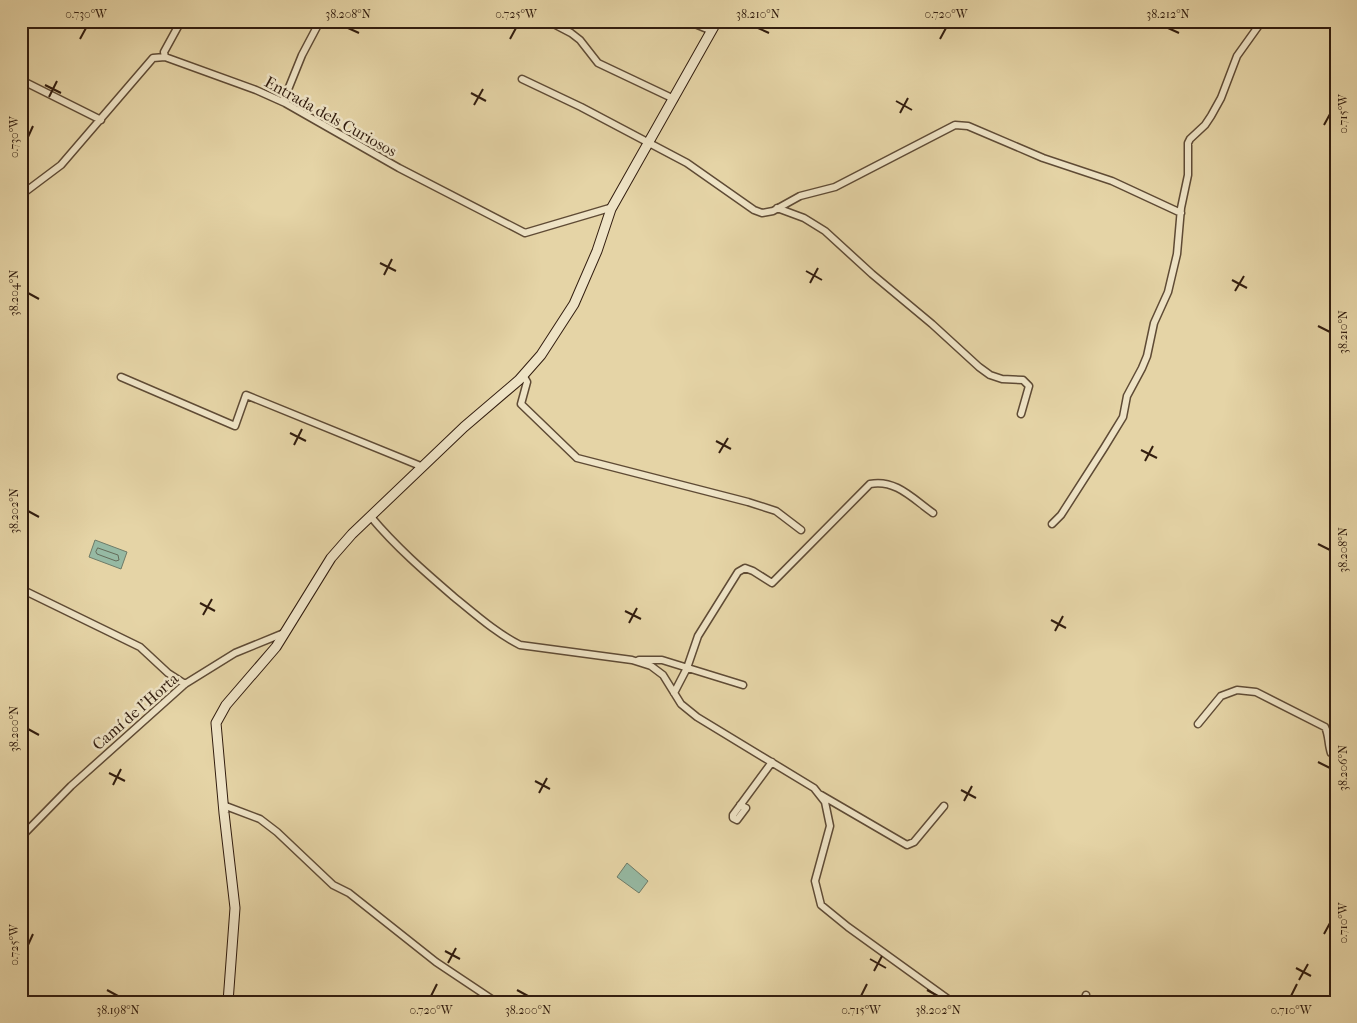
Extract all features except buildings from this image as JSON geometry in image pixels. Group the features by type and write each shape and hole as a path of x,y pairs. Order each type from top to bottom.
{"main road":[{"path":"228,1002 235,908 216,723 226,705 276,646 331,558 370,517 464,426 523,375 541,355 574,304 597,251 613,207 717,21"}],"street":[{"path":"21,195 61,165 153,58 165,57 164,52 181,21"},
{"path":"283,102 302,55 320,21"},
{"path":"548,21 580,40 598,63 674,99"},
{"path":"688,21 712,31"},
{"path":"1052,524 1061,515 1122,417 1127,396 1147,356 1154,323 1172,279 1188,176 1188,143 1211,116 1221,98 1237,56 1262,21"},
{"name":"Entrada dels Curiosos","path":"165,57 256,90 283,102 399,168 525,232 613,207"},
{"path":"522,79 581,107 687,163 754,210 762,213 777,208 800,196 835,187 955,125 968,126 1043,158 1112,181 1181,214"},
{"path":"21,80 101,120"},
{"path":"777,208 804,218 826,231 979,368 990,375 1002,379 1023,380 1029,386 1021,414"},
{"path":"523,375 527,382 521,404 576,458 748,502 776,511 801,530"},
{"path":"121,377 235,426 246,395 422,467"},
{"path":"674,693 687,668 698,636 722,594 738,572 745,568 772,583 870,484 881,482 892,484 933,512"},
{"path":"370,517 391,542 431,578 506,638 520,645 632,660 662,660 743,685"},
{"path":"21,589 140,647 168,673 185,684"},
{"name":"Camí de l'Horta","path":"21,837 71,786 185,684 235,653 285,633"},
{"path":"632,660 651,666 663,675 681,704 697,717 814,788 825,802 830,826 815,881 821,905 848,927 952,1002"},
{"path":"1198,724 1221,696 1237,690 1256,692 1325,728 1328,733 1330,753 1336,756"},
{"path":"740,805 772,762"},
{"path":"818,793 907,844 914,842 944,806"},
{"path":"223,805 260,819 277,832 333,886 349,893 436,962 496,1002"}],"water":[{"path":"95,540 127,552 121,569 89,557"},
{"path":"627,863 648,881 639,893 617,877"}]}
